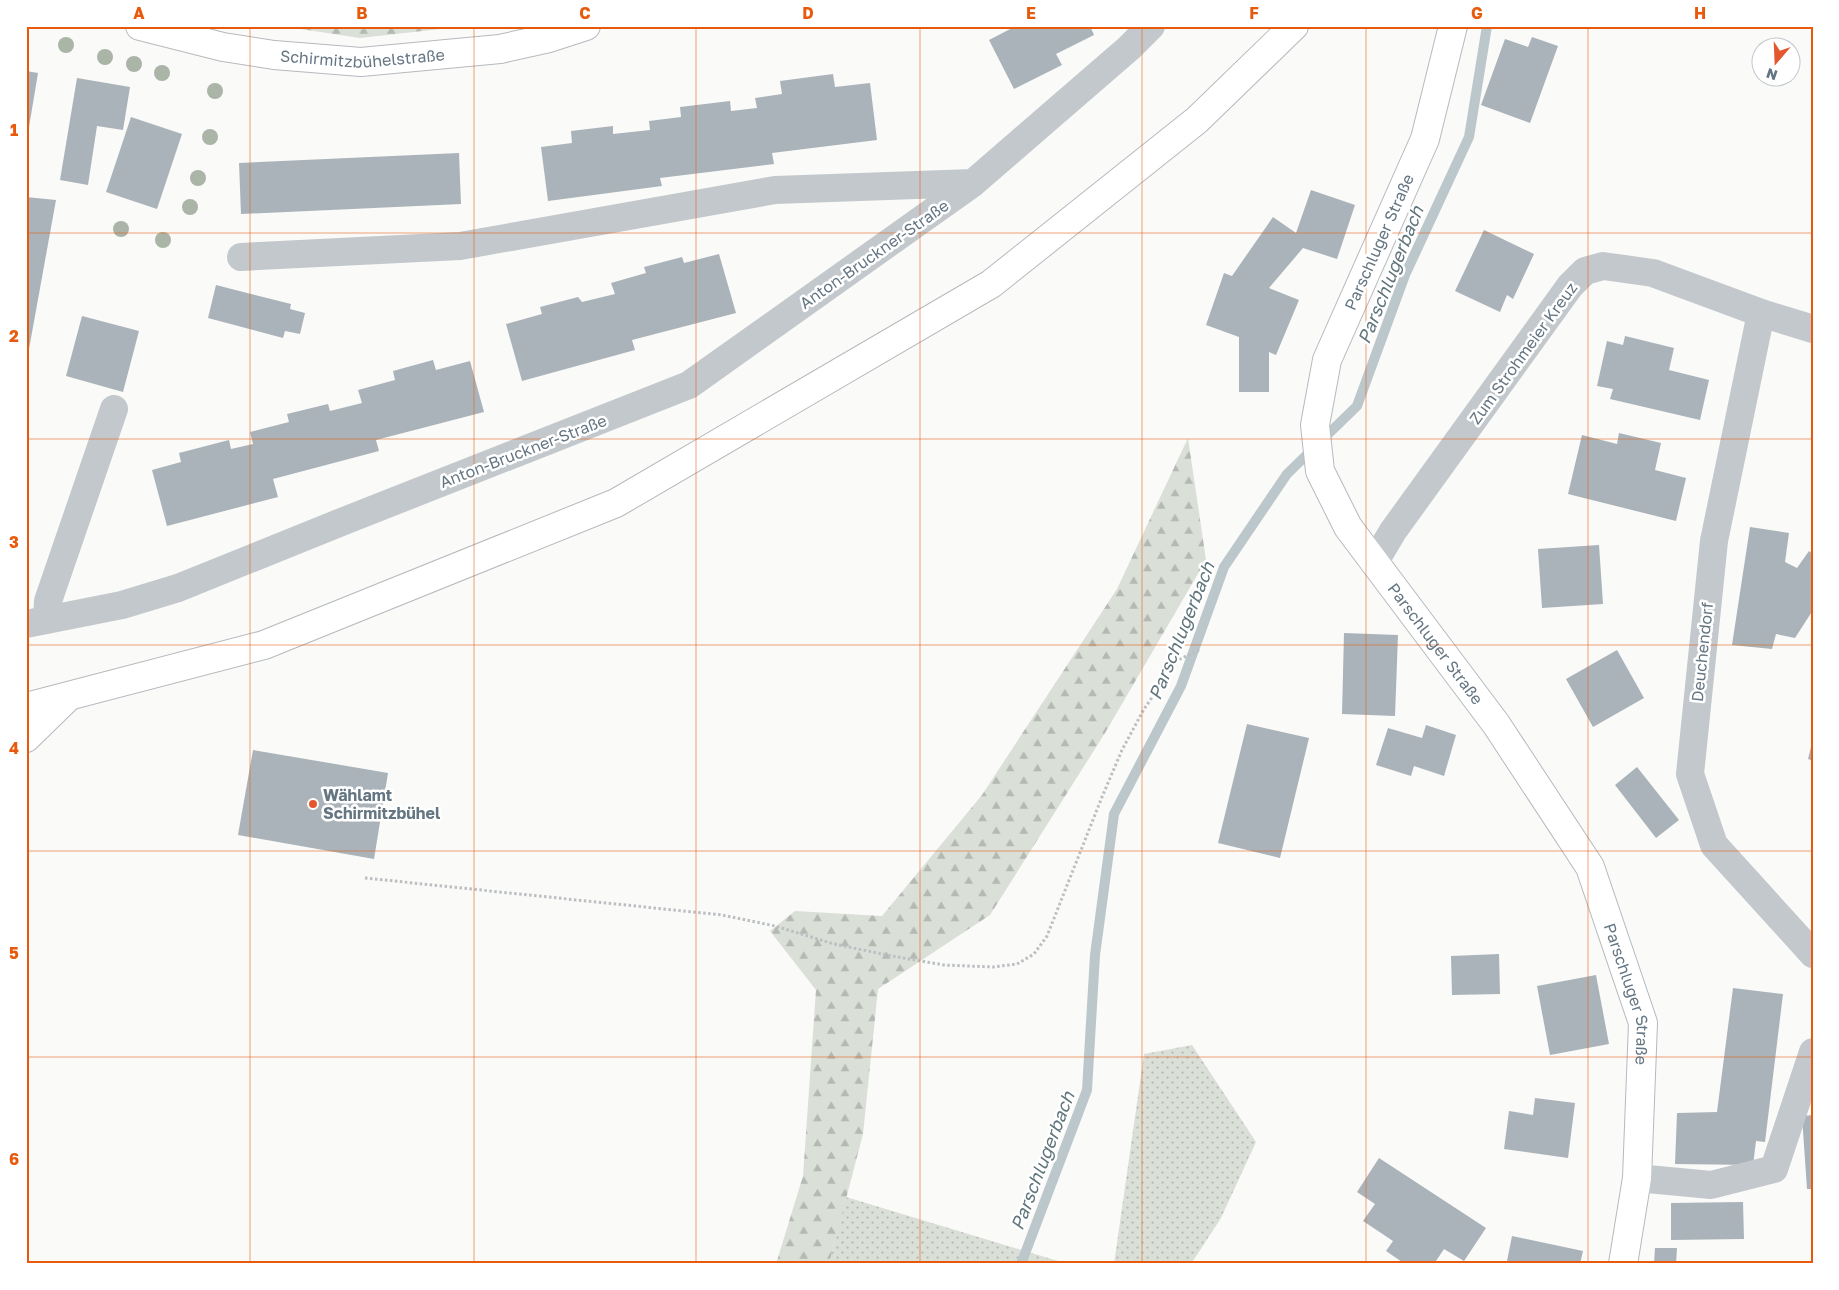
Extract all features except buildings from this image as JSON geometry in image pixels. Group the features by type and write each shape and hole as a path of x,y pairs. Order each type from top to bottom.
{"main road":[{"name":"Schirmitzbühelstraße","path":"140,26 223,47 361,62 500,49 549,38 586,26"},
{"path":"26,707 264,645 616,503 991,284 1197,120 1294,26"},
{"name":"Parschluger Straße","path":"1453,26 1425,138 1328,360 1315,425 1320,471 1348,527 1496,724 1590,866 1643,1023 1637,1178 1622,1264"},
{"path":"26,738 71,695"}],"street":[{"name":"Anton-Bruckner-Straße","path":"37,622 122,606 178,588 689,385 973,184 1129,48 1151,26"},
{"name":"Anton-Bruckner-Straße","path":"241,257 460,246 775,190 973,184"},
{"name":"Zum Strohmeier Kreuz","path":"1374,563 1404,515 1570,286 1585,271 1602,266 1653,273 1761,313 1813,329"},
{"name":"Deuchendorf","path":"1761,313 1714,541 1690,774 1714,845 1813,954"},
{"path":"37,622 48,601 114,410"},
{"path":"1637,1178 1711,1185 1774,1169 1813,1052"}],"path":[{"path":"365,878 722,915 775,926 834,944 944,965 993,967 1018,964 1034,954 1048,936 1122,750 1144,709 1178,660 1199,650"}],"green space":[{"path":"281,26 467,26 360,38"},
{"path":"1188,438 1206,560 1105,733 990,915 878,989 863,1134 829,1264 776,1264 803,1176 816,990 770,931 795,911 882,916 982,795 1117,589"},
{"path":"1192,1045 1256,1142 1221,1218 1191,1264 1114,1264 1144,1054"},
{"path":"846,1197 1068,1264 829,1264"}],"waterway":[{"name":"Parschlugerbach","path":"1021,1264 1087,1090 1095,955 1114,814 1181,686 1224,567 1287,474 1357,406 1405,275 1469,137 1487,26"}],"place":[{"name":"Wählamt Schirmitzbühel","path":"313,804"}]}
